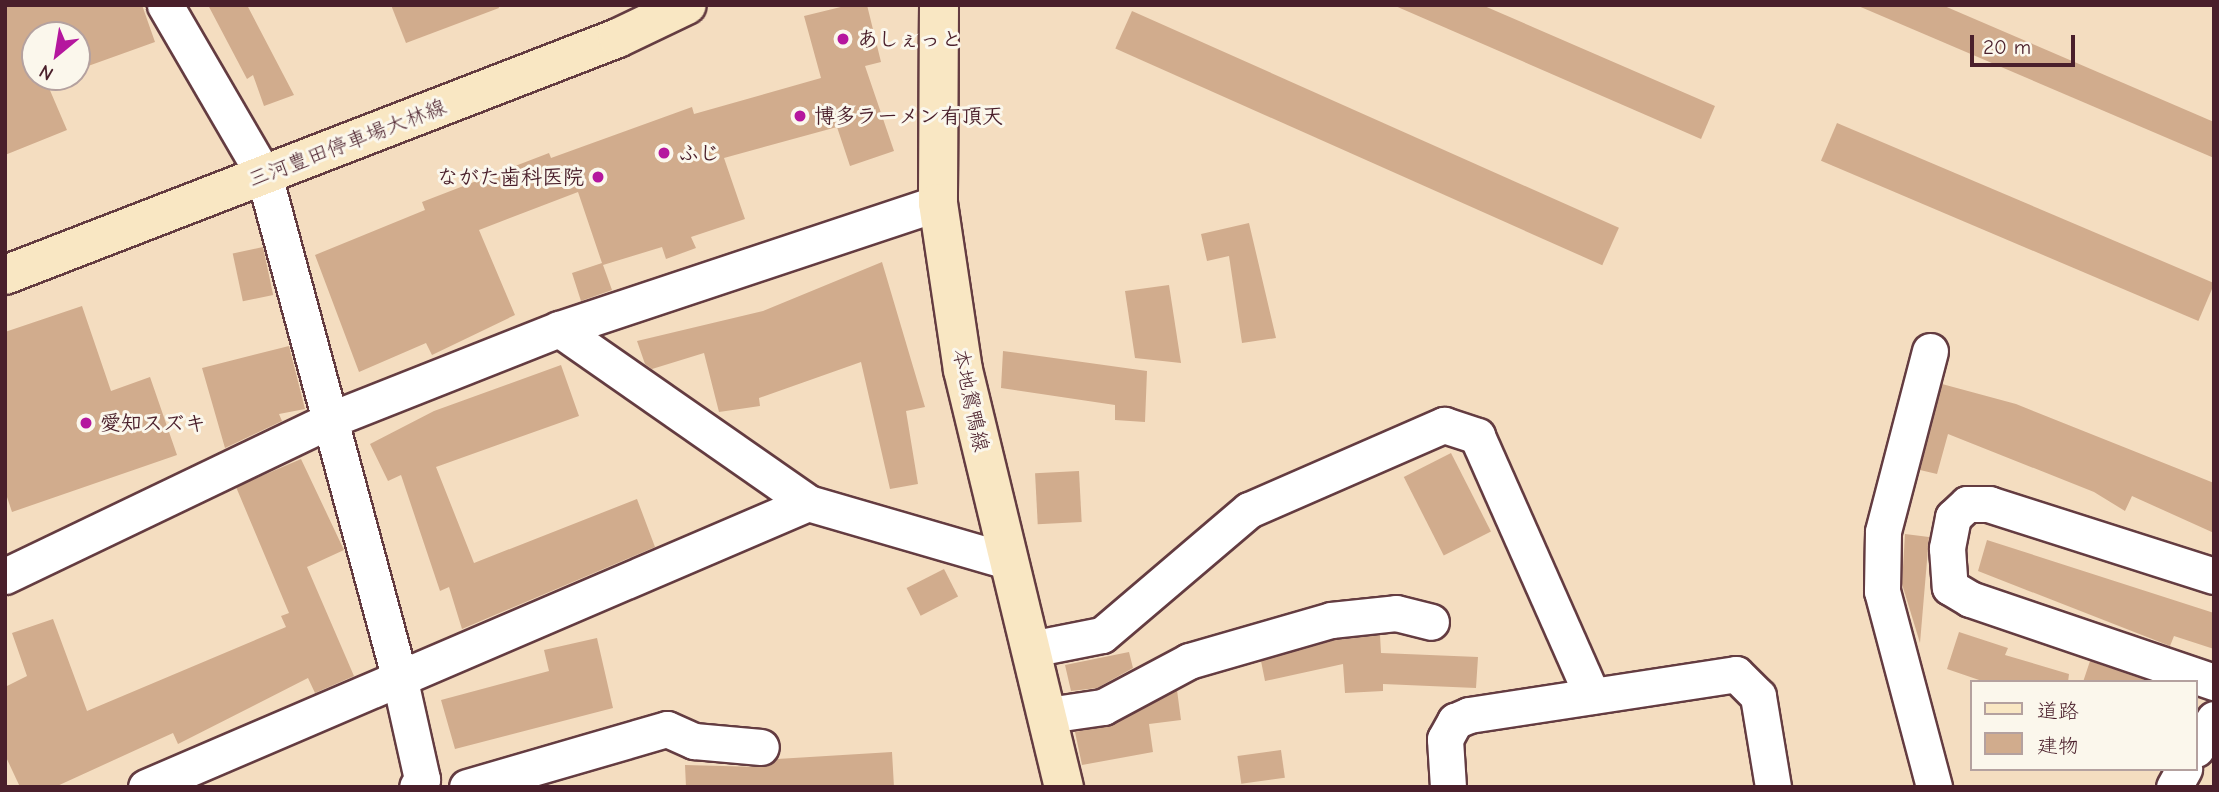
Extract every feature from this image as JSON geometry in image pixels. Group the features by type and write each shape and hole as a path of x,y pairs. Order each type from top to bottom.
{"main road":[{"name":"三河豊田停車場大林線","path":"5,275 618,38 687,5"},
{"name":"本地鴛鴨線","path":"939,5 938,203 963,370 1007,561 1064,787"}],"street":[{"path":"165,5 264,175 332,419 399,676 422,779 417,787"},
{"path":"5,576 332,419 559,329 938,203"},
{"path":"559,329 808,503 1007,561"},
{"path":"1930,351 1883,532 1882,591 1934,787"},
{"path":"1031,649 1102,635 1249,510 1444,425 1477,436 1592,696"},
{"path":"146,787 399,676 808,503"},
{"path":"2214,576 1989,504 1967,504 1953,517 1947,548 1950,587 1970,599 2214,682"},
{"path":"1044,700 1103,707 1189,660 1331,620 1396,613 1431,622"},
{"path":"1448,787 1445,739 1455,721 1736,674 1758,696 1773,787"},
{"path":"2198,746 2214,719"},
{"path":"467,787 667,729 694,741 761,747"},
{"path":"2174,787 2183,771"}],"building":[{"path":"5,5 142,5 155,42 91,65 91,21 21,21 21,91 50,91 67,130 5,155"},
{"path":"208,5 247,5 294,95 264,106 253,75 247,79"},
{"path":"391,5 498,5 499,8 406,43"},
{"path":"849,5 867,5 881,62 865,66 894,151 850,166 837,127 724,158 745,219 691,237 696,248 666,259 662,247 603,265 612,290 581,301 572,273 602,263 578,192 479,230 515,315 432,355 426,343 359,372 315,255 425,210 422,202 549,153 551,158 692,107 694,114 821,78 804,16"},
{"path":"1393,5 1482,5 1715,106 1701,139"},
{"path":"1856,5 1942,5 2214,122 2214,158"},
{"path":"1132,11 1619,228 1602,265 1115,48"},
{"path":"1837,123 2214,283 2198,321 1821,161"},
{"path":"1249,223 1276,338 1242,343 1229,256 1207,261 1201,234"},
{"path":"263,247 273,295 243,301 233,253"},
{"path":"882,262 925,407 906,411 918,484 890,489 861,362 759,398 760,406 719,412 704,353 652,369 645,364 637,341 763,311"},
{"path":"1169,285 1181,363 1135,358 1125,291"},
{"name":"愛知スズキ","path":"82,306 111,391 150,377 177,455 12,512 5,491 5,332"},
{"path":"289,346 305,409 279,414 282,421 225,448 202,368"},
{"path":"1003,351 1147,371 1145,422 1115,420 1115,405 1001,388"},
{"path":"561,365 579,416 436,467 474,563 637,499 655,547 462,629 449,587 440,591 401,475 388,481 370,444 434,411"},
{"path":"1942,384 2016,404 2214,483 2214,533 2132,496 2125,511 2094,492 1948,434 1937,474 1920,470"},
{"path":"1451,453 1491,531 1444,555 1404,477"},
{"path":"301,459 344,550 307,567 354,676 315,693 308,678 178,744 173,733 55,787 20,787 5,755 5,687 27,676 12,633 53,619 87,711 286,627 281,616 289,613 236,487"},
{"path":"1079,471 1082,522 1038,524 1035,473"},
{"path":"1905,534 1929,537 1920,643 1902,584"},
{"path":"1987,540 2214,613 2214,649 2174,636 2170,646 1978,571"},
{"path":"944,569 958,597 921,616 907,588"},
{"path":"1959,632 2008,648 2005,655 2069,674 2068,680 1979,680 1947,669"},
{"path":"1380,635 1381,653 1478,657 1476,688 1383,684 1383,691 1345,693 1343,664 1265,681 1261,661 1335,640"},
{"path":"597,638 613,708 455,749 441,700 549,671 544,650"},
{"path":"1129,652 1133,668 1097,688 1071,691 1065,665"},
{"path":"2090,661 2145,680 2084,680"},
{"path":"1177,690 1181,720 1149,724 1153,752 1082,765 1075,732 1112,725"},
{"path":"1281,750 1285,778 1241,784 1237,756"},
{"path":"892,752 894,787 686,787 685,765 760,767 777,759"}],"place":[{"name":"あしぇっと","path":"843,39"},
{"name":"博多ラーメン有頂天","path":"800,116"},
{"name":"ふじ","path":"664,153"},
{"name":"ながた歯科医院","path":"598,177"},
{"name":"愛知スズキ","path":"86,423"}]}
